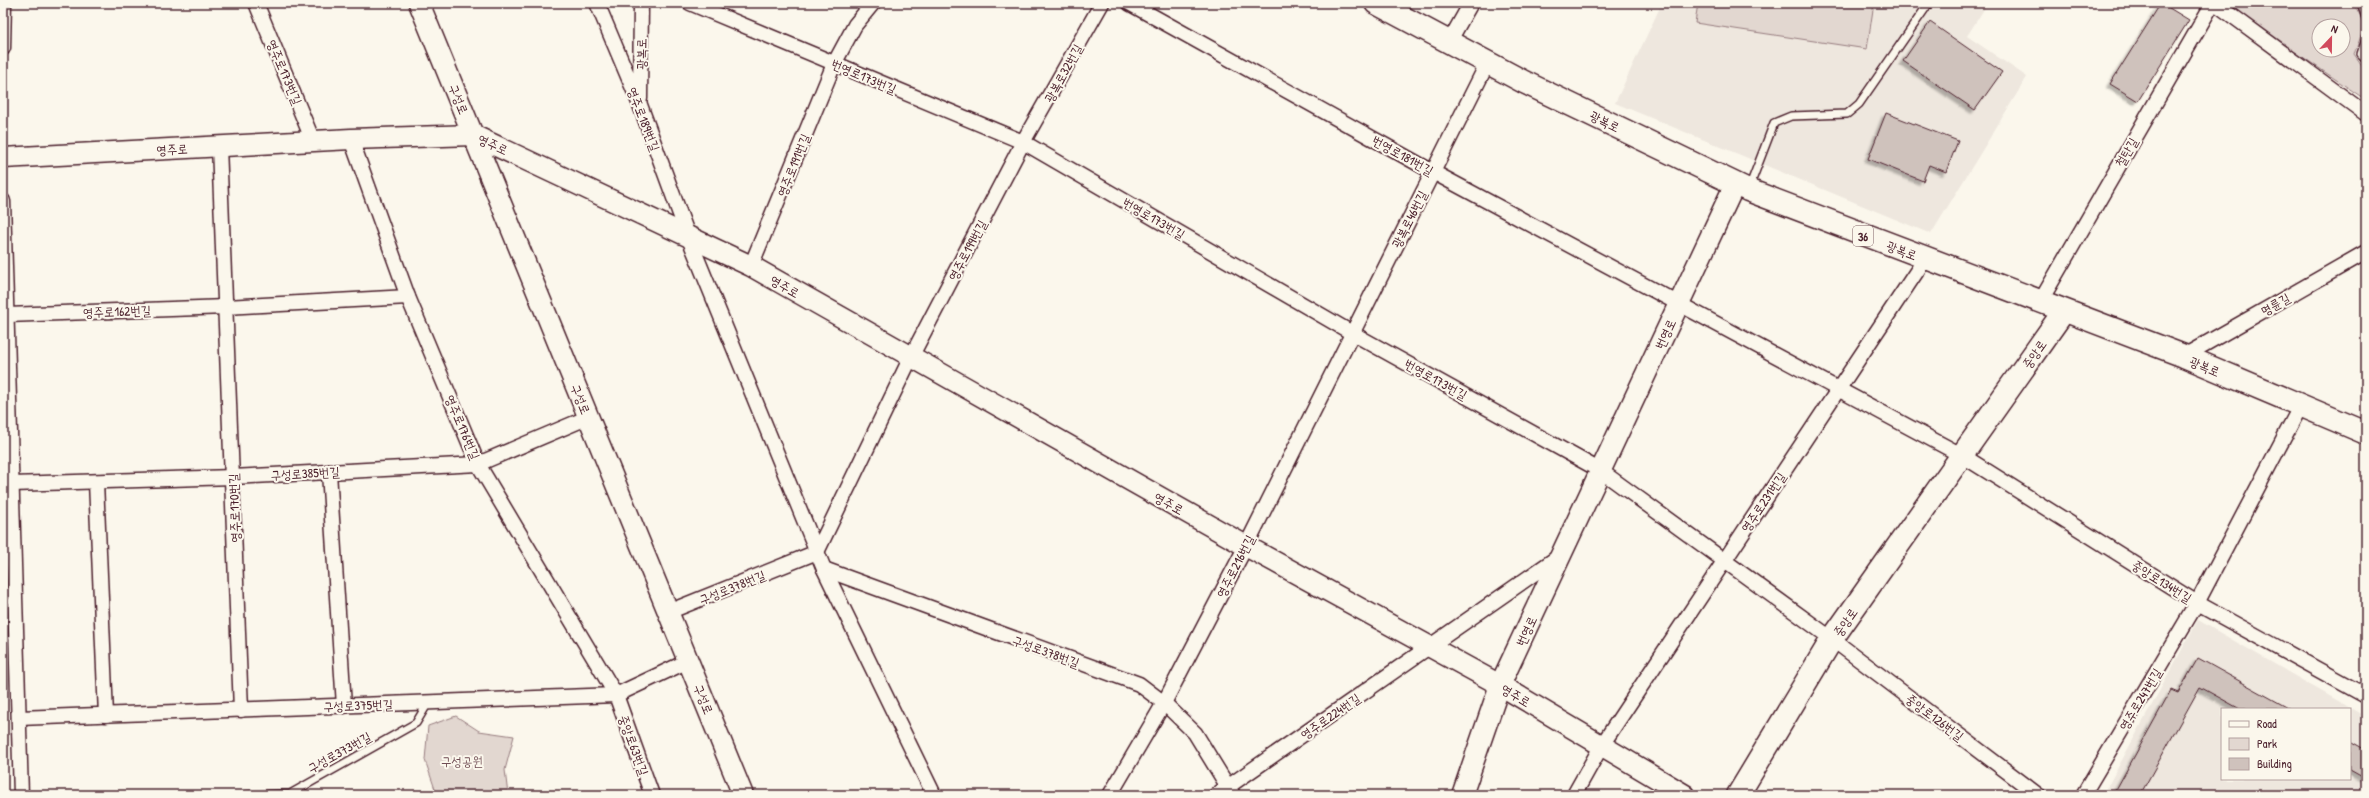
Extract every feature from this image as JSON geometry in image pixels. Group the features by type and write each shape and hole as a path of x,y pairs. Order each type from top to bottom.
{"main road":[{"name":"광복로","path":"1376,3 1488,62 1742,187 1925,259 2184,356 2366,433"},
{"name":"중앙로","path":"1738,795 1832,639 1963,456 2064,311"}],"street":[{"path":"3,48 4,3"},
{"name":"영주로173번길","path":"256,3 313,141"},
{"name":"구성로","path":"419,3 743,795"},
{"name":"영주로189번길","path":"597,3 640,105 688,236 824,569 934,795"},
{"name":"광복로","path":"640,105 642,3"},
{"name":"번영로173번길","path":"690,3 787,42 834,64 1023,142 1352,333 1600,471"},
{"name":"영주로191번길","path":"751,266 834,64 855,24 873,3"},
{"name":"광복로32번길","path":"1023,142 1102,3"},
{"name":"번영로181번길","path":"1129,3 1433,172 1678,305"},
{"path":"1449,42 1471,3"},
{"path":"2214,3 2366,114"},
{"name":"철탄길","path":"2040,302 2214,3"},
{"name":"광복로46번길","path":"1352,333 1488,62"},
{"name":"영주로","path":"3,158 351,139 473,135 751,266 1246,546 1430,645 1685,795"},
{"name":"영주로176번길","path":"351,139 408,297 478,464 616,695"},
{"name":"영주로199번길","path":"911,357 1023,142"},
{"name":"영주로170번길","path":"219,146 241,710"},
{"name":"번영로","path":"1462,795 1500,685 1678,305 1742,187"},
{"path":"3,201 22,795"},
{"name":"명륜길","path":"2184,356 2366,252"},
{"name":"영주로231번길","path":"1602,745 1925,259"},
{"path":"226,307 408,297"},
{"name":"번영로","path":"1678,305 1838,389"},
{"name":"영주로162번길","path":"7,315 226,307"},
{"name":"영주로216번길","path":"1110,795 1164,703 1246,546 1352,333"},
{"path":"817,552 911,357"},
{"path":"1838,389 1963,456"},
{"name":"영주로247번길","path":"2083,795 2197,603 2300,406"},
{"name":"구성로385번길","path":"12,484 233,477 478,464 589,417"},
{"name":"중앙로134번길","path":"1963,456 2197,603 2366,696"},
{"path":"1600,471 1832,639"},
{"path":"329,472 344,706"},
{"path":"96,482 106,715"},
{"name":"구성로378번길","path":"668,612 817,552"},
{"path":"1430,645 1561,555"},
{"name":"구성로378번길","path":"824,569 1139,684 1164,703 1195,734 1232,791"},
{"name":"중앙로126번길","path":"1832,639 2038,795"},
{"name":"영주로224번길","path":"1216,795 1232,791 1430,645"},
{"name":"구성로375번길","path":"19,718 616,695 688,661"},
{"name":"중앙로63번길","path":"616,695 652,795"},
{"path":"1574,795 1602,745"}],"lane":[{"path":"1742,187 1774,123 1792,116 1847,114 1859,104 1929,3"},
{"path":"2361,3 2366,18"},
{"path":"2366,39 2361,54 2366,59"},
{"name":"구성로373번길","path":"248,795 290,794 416,723 428,702"}],"shaded area":[{"path":"1662,3 1988,3 1967,36 2027,77 1931,234 1615,103"},
{"path":"2198,620 2350,708 2221,708 2221,780 2351,780 2351,708 2366,717 2366,795 2103,795"}],"green space":[{"path":"1698,3 1874,3 1867,49 1695,23"},
{"path":"2223,3 2351,3 2357,9 2362,21 2361,34 2354,54 2366,71 2366,100"},
{"name":"구성공원","path":"456,716 479,731 514,736 505,770 508,795 437,795 425,760 428,726"}],"building":[{"path":"2161,3 2189,20 2138,101 2110,84"},
{"path":"1930,22 2002,72 1975,110 1903,61"},
{"path":"1886,113 1958,141 1946,172 1929,165 1923,181 1868,159"},
{"path":"2198,658 2288,708 2238,708 2200,687 2140,795 2113,795 2171,690 2178,693"},
{"path":"2351,743 2366,751 2366,779 2351,771"}]}
